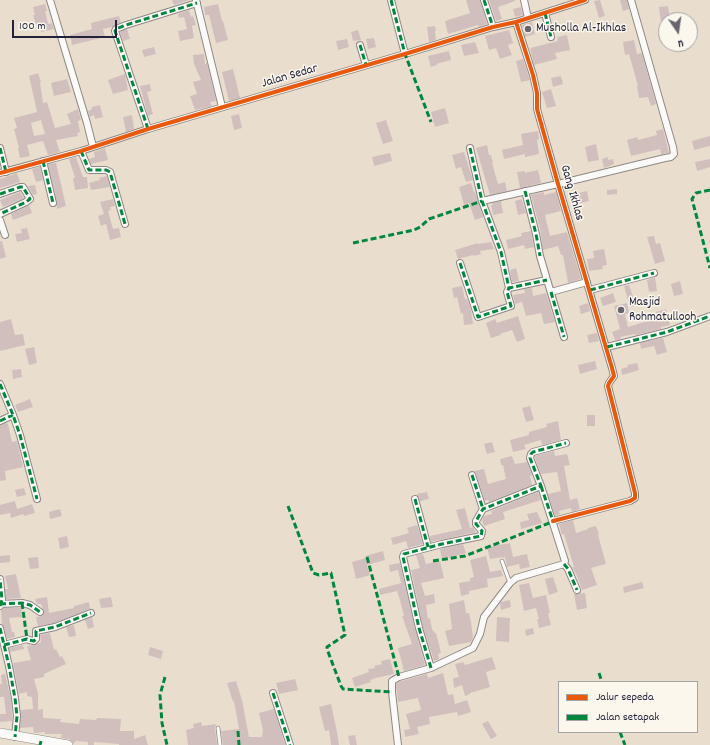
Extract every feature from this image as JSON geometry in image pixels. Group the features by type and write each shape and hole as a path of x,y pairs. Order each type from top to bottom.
{"main road":[{"path":"0,733 41,743 68,745"}],"street":[{"path":"50,0 93,147"},
{"path":"391,0 405,54"},
{"path":"484,0 494,27"},
{"path":"524,0 528,18"},
{"name":"Jalan Sedar","path":"3,172 81,151 148,129 494,27 516,22 585,0"},
{"path":"482,201 671,157 674,154 631,0"},
{"path":"148,129 115,31 116,29 126,25 196,1 222,107"},
{"path":"545,13 551,37"},
{"name":"Gang Ikhlas","path":"516,22 533,75 537,93 538,109 558,184 613,370 614,376 608,386 635,493 635,498 630,501 552,521"},
{"path":"360,45 366,65"},
{"path":"0,148 3,172"},
{"path":"460,263 478,317 512,306 507,292 509,288 502,252 482,201 470,148"},
{"path":"81,151 89,170 106,170 110,172 125,224"},
{"path":"43,161 53,203"},
{"path":"0,194 23,187 30,199 0,214"},
{"path":"525,191 540,256 564,337"},
{"path":"0,220 5,235"},
{"path":"590,290 654,273"},
{"path":"509,288 547,280"},
{"path":"551,292 587,282"},
{"path":"607,347 667,332 710,316"},
{"path":"0,384 20,435 36,499"},
{"path":"0,421 13,415"},
{"path":"566,443 533,452 530,458 541,486 565,562 564,564 568,569 577,590"},
{"path":"472,475 483,509"},
{"path":"431,668 403,557 404,554 428,547 481,536 482,532 476,524 476,521 483,509 541,486"},
{"path":"415,499 428,547"},
{"path":"398,745 392,681 399,677 431,668 473,648 480,634 484,617 510,583 516,578 564,564"},
{"path":"0,579 2,600 0,605 30,605 40,612"},
{"path":"4,645 27,638 34,641 36,639 36,631 55,627 91,613"},
{"path":"0,628 15,698 17,716 15,737"},
{"path":"273,693 290,745"}],"lane":[{"path":"502,561 510,583"},
{"path":"218,728 220,745"}],"building":[{"path":"172,0 190,0 174,5"},
{"path":"466,0 480,0 487,24 479,27 478,25 448,34 445,21 470,13"},
{"path":"489,0 515,1 498,7 502,19 496,21"},
{"path":"600,0 605,16 599,18 594,1"},
{"path":"620,0 627,0 629,9 623,11"},
{"path":"45,4 48,24 52,23 54,29 41,32 40,24 36,25 33,15 35,15 33,7"},
{"path":"218,4 228,40 216,43 209,15 205,15 204,7"},
{"path":"668,6 669,12 660,12 659,7"},
{"path":"521,7 523,15 515,17 513,9"},
{"path":"189,10 196,25 192,26 194,38 180,41 178,31 187,29 184,17 179,18 178,14"},
{"path":"119,16 121,22 112,27 103,29 105,37 72,45 70,35 92,29 91,23"},
{"name":"Musholla Al-Ikhlas","path":"532,22 535,34 525,37 522,25"},
{"path":"435,26 436,40 429,42 427,27"},
{"path":"127,29 130,39 123,41 120,32"},
{"path":"358,30 361,40 353,41 351,32"},
{"path":"509,30 513,43 508,45 512,55 500,59 496,48 489,50 485,36"},
{"path":"567,35 570,50 555,53 557,59 534,65 530,48 558,41 557,37"},
{"path":"374,38 376,47 368,49 366,39"},
{"path":"347,39 349,47 338,50 336,41"},
{"path":"634,40 637,54 642,53 656,104 651,106 648,97 639,98 638,86 629,54 625,55 623,42"},
{"path":"475,42 479,53 464,56 461,45"},
{"path":"154,47 156,54 144,57 142,50"},
{"path":"449,51 451,60 431,67 428,56"},
{"path":"204,54 205,64 207,63 216,101 210,102 212,106 195,110 190,96 197,94 193,82 201,80 194,64 193,55"},
{"path":"523,59 530,80 521,82 516,61"},
{"path":"233,69 240,98 229,101 222,72"},
{"path":"38,73 41,82 43,103 47,102 55,128 71,124 67,114 78,109 81,120 78,121 80,132 77,133 78,136 56,140 60,152 48,155 43,141 27,145 30,156 20,158 14,129 17,128 14,118 37,112 29,76","holes":["41,120 45,134 34,136 31,123"]},
{"path":"125,74 128,90 113,94 108,80"},
{"path":"561,76 563,84 553,87 551,78"},
{"path":"67,79 71,92 54,96 51,83"},
{"path":"150,84 151,91 147,92 153,114 148,116 140,86"},
{"path":"551,89 556,106 547,108 542,92"},
{"path":"100,105 103,117 95,119 94,115 90,117 88,111 92,109 92,107"},
{"path":"445,108 449,123 435,127 431,112"},
{"path":"239,114 242,128 234,130 231,116"},
{"path":"132,115 134,129 126,132 123,117"},
{"path":"386,120 393,141 383,144 376,123"},
{"path":"663,129 669,153 661,154 660,149 631,156 627,140 637,137 638,140 657,135 656,131"},
{"path":"538,131 539,139 537,140 539,154 525,157 525,154 504,159 502,150 523,145 521,134"},
{"path":"710,136 710,146 694,150 692,141"},
{"path":"596,144 599,160 588,162 585,147"},
{"path":"487,145 498,184 505,182 507,191 490,195 476,148"},
{"path":"105,148 108,160 91,164 89,159 95,157 94,152"},
{"path":"464,152 473,180 466,182 461,167 456,169 452,155"},
{"path":"390,153 392,161 374,166 372,157"},
{"path":"76,157 83,177 87,177 88,188 75,190 73,178 75,178 69,159"},
{"path":"608,157 608,160 613,159 614,164 604,168 602,159"},
{"path":"710,159 710,167 697,171 695,162"},
{"path":"56,163 66,206 57,209 57,202 48,164"},
{"path":"40,167 43,180 36,182 32,169"},
{"path":"538,170 541,183 520,188 517,172 525,171 525,173"},
{"path":"17,173 20,182 0,188 0,179"},
{"path":"107,176 110,187 91,190 89,183"},
{"path":"471,183 483,217 475,220 469,203 464,205 459,187"},
{"path":"35,185 37,194 33,195 28,186"},
{"path":"617,189 617,194 607,195 607,190"},
{"path":"587,191 589,201 576,204 574,194"},
{"path":"20,192 24,198 3,207 0,200"},
{"path":"544,192 544,195 556,192 561,211 545,215 550,236 567,232 581,279 568,283 563,255 561,255 558,246 543,250 540,229 531,195"},
{"path":"113,199 115,206 110,207 111,210 108,211 113,229 119,228 121,237 110,240 106,224 101,226 98,216 104,214 100,202"},
{"path":"522,199 526,213 518,215 515,201"},
{"path":"501,201 503,213 493,215 492,203"},
{"path":"29,205 32,213 13,220 11,214"},
{"path":"27,228 30,239 17,242 15,234 22,233 21,229"},
{"path":"531,231 534,247 525,249 524,245 508,249 506,240 522,236 521,233"},
{"path":"654,236 656,244 660,243 665,261 655,264 647,237"},
{"path":"0,241 2,241 6,257 0,259"},
{"path":"491,242 494,249 480,251 481,254 458,259 455,250 478,243"},
{"path":"604,249 607,265 602,266 603,269 589,271 587,259 594,258 593,251"},
{"path":"516,268 519,281 512,282 510,270"},
{"path":"655,277 657,291 649,292 647,280"},
{"path":"680,281 683,294 674,296 671,284"},
{"path":"629,285 636,305 630,307 624,286"},
{"path":"462,286 465,299 467,299 471,310 473,324 464,325 463,313 461,314 457,297 454,298 452,288"},
{"path":"532,288 533,296 546,293 555,322 544,324 541,313 526,316 522,302 515,304 513,295 525,293 524,289"},
{"path":"613,293 616,302 603,306 600,298"},
{"path":"588,303 590,311 581,314 579,306"},
{"path":"627,303 629,313 625,314 628,327 657,318 656,312 666,309 670,325 661,327 661,329 636,335 620,337 621,339 615,340 612,332 620,329 614,306"},
{"path":"518,316 525,339 517,342 512,330 491,338 486,323 495,319 497,323"},
{"path":"11,319 15,335 23,334 25,345 0,351 0,322"},
{"path":"597,333 599,341 589,343 587,335"},
{"path":"663,338 667,352 657,355 654,346 641,349 640,343"},
{"path":"34,347 37,363 29,365 25,349"},
{"path":"595,361 597,369 580,374 578,365"},
{"path":"637,363 639,370 622,375 621,369 628,367 627,365"},
{"path":"21,369 22,377 13,379 12,370"},
{"path":"30,399 33,407 18,412 15,405"},
{"path":"530,406 534,420 526,422 522,408"},
{"path":"587,415 595,415 595,426 587,426"},
{"path":"558,421 561,440 542,445 541,440 524,445 526,449 513,452 510,440 529,435 529,432 547,427 546,424"},
{"path":"6,423 8,424 12,442 17,441 23,467 5,471 6,480 0,481 0,425"},
{"path":"492,442 495,452 487,454 484,444"},
{"path":"554,451 555,456 567,454 570,465 564,466 570,500 577,498 580,509 572,512 571,508 559,511 560,514 555,516 548,494 561,491 557,472 541,474 535,458 535,456"},
{"path":"512,456 515,464 527,462 532,475 530,476 532,485 489,502 488,500 485,501 474,471 484,469 488,484 506,479 500,459"},
{"path":"24,488 26,495 17,497 15,490"},
{"path":"427,492 429,499 420,501 417,494"},
{"path":"538,492 541,500 503,512 505,519 484,526 482,520 484,516 492,514 491,511"},
{"path":"15,501 17,509 32,504 35,513 24,516 23,514 11,518 10,513 0,515 0,505"},
{"path":"465,508 470,528 473,527 476,532 431,542 430,536 462,529 456,510"},
{"path":"60,509 62,516 50,519 49,512"},
{"path":"537,512 542,523 521,529 520,522 529,520 527,514"},
{"path":"573,520 576,533 596,526 606,564 591,568 597,585 582,590 572,567 574,567 564,534 562,535 559,524"},
{"path":"417,525 423,544 408,548 406,541 393,545 391,538 409,533 407,528"},
{"path":"67,536 69,547 60,549 58,538"},
{"path":"510,543 513,557 527,554 530,567 520,569 519,564 507,567 505,557 490,559 487,547"},
{"path":"463,544 466,553 442,559 440,549"},
{"path":"383,551 385,560 367,565 370,575 356,579 352,562 366,558 365,556"},
{"path":"423,554 426,564 440,561 444,578 421,583 425,596 434,594 435,603 426,605 428,619 430,618 432,629 436,633 441,653 438,654 439,659 434,661 423,627 411,570 420,568 416,555"},
{"path":"10,555 10,562 0,563 0,556"},
{"path":"486,556 490,572 501,570 503,576 487,579 488,587 469,591 469,594 461,596 459,583 470,581 470,578 474,577 470,560"},
{"path":"38,557 39,568 30,569 28,558"},
{"path":"400,563 425,665 404,671 398,648 412,644 402,616 404,616 400,600 397,591 380,595 379,589 401,583 398,570 390,572 389,565"},
{"path":"16,574 21,598 6,599 5,589 8,589 5,576"},
{"path":"553,577 558,592 549,595 545,579"},
{"path":"642,582 644,588 624,593 623,587"},
{"path":"529,583 533,598 546,595 551,625 539,628 537,619 539,619 536,608 524,611 519,585"},
{"path":"585,593 587,608 577,610 574,594"},
{"path":"47,597 49,613 74,608 74,606 89,602 90,609 54,623 38,626 36,617 42,616 44,612 41,604 37,604 35,599"},
{"path":"111,597 113,607 101,608 99,599"},
{"path":"464,600 466,613 469,613 473,637 471,642 449,646 445,631 452,629 449,604"},
{"path":"510,600 511,607 501,610 501,602"},
{"path":"4,608 21,608 22,617 9,618 12,632 14,632 15,637 7,639 2,624 1,610"},
{"path":"92,617 94,627 88,629 85,620"},
{"path":"497,617 510,618 509,642 496,641"},
{"path":"74,625 76,636 69,637 66,627"},
{"path":"533,628 534,634 526,636 525,630"},
{"path":"50,633 54,650 56,649 60,657 62,656 66,664 44,674 44,677 34,679 38,693 38,710 43,709 43,718 61,719 60,722 79,724 80,719 121,719 120,731 134,731 134,739 145,735 148,745 119,745 94,742 94,745 88,745 88,742 75,741 75,743 73,743 69,739 61,738 62,734 45,734 45,732 34,733 33,727 20,728 21,710 33,709 32,697 27,696 27,692 19,694 13,663 31,660 27,646 35,645 41,642 40,635"},
{"path":"23,645 24,649 10,652 9,648"},
{"path":"150,647 163,651 161,659 148,655"},
{"path":"492,657 496,669 486,672 490,687 465,696 462,685 454,688 453,678 459,677 455,664 463,662 465,665"},
{"path":"390,659 394,674 370,680 371,682 355,687 352,678 369,672 368,669 375,668 374,666 382,664 381,661"},
{"path":"3,665 11,699 12,721 0,722 0,714 6,714 4,697 0,697 0,684 2,684 1,675 5,674"},
{"path":"443,673 448,695 453,694 455,704 467,700 471,712 458,716 457,712 429,717 430,724 417,727 419,734 405,737 404,730 410,729 406,714 421,710 418,698 398,702 396,684 401,681 427,674 428,678"},
{"path":"295,679 298,690 279,694 276,683"},
{"path":"236,681 242,700 249,737 262,737 263,730 259,713 274,709 285,745 223,745 221,731 239,729 234,701 233,702 227,683"},
{"path":"331,704 339,745 331,745 329,730 325,731 319,707"},
{"path":"488,721 497,736 491,739 482,724"},
{"path":"201,722 202,726 216,724 217,745 188,745 186,730 194,728 193,724"},
{"path":"355,735 357,745 350,745 348,736"}],"marked path":[{"path":"391,0 405,54 431,122"},
{"path":"484,0 493,27"},
{"path":"148,129 115,31 116,29 126,25 197,3"},
{"path":"545,13 551,37"},
{"path":"360,45 366,65"},
{"path":"0,148 6,172"},
{"path":"470,148 482,201 501,252 509,288 547,280"},
{"path":"81,151 89,170 106,170 110,172 125,224"},
{"path":"43,161 53,203"},
{"path":"0,194 23,187 30,199 0,214"},
{"path":"710,190 696,193 692,199 710,268"},
{"path":"525,191 540,256"},
{"path":"353,243 414,230 429,219 482,201"},
{"path":"460,263 478,317 511,306 507,292 509,288"},
{"path":"590,290 654,273"},
{"path":"551,292 564,337"},
{"path":"607,347 667,332 710,316"},
{"path":"0,384 20,435 37,499"},
{"path":"0,421 13,415"},
{"path":"431,668 419,628 403,557 404,554 481,536 482,531 476,524 476,521 483,509 541,486 530,458 531,454 533,452 566,443"},
{"path":"472,475 483,509"},
{"path":"541,486 553,521"},
{"path":"415,499 428,547"},
{"path":"288,506 313,573 319,575 331,573 345,635 327,647 327,649 341,686 343,689 392,692"},
{"path":"433,561 465,556 557,520"},
{"path":"367,557 399,677"},
{"path":"564,564 568,569 577,590"},
{"path":"0,579 2,600 0,606"},
{"path":"22,603 27,639"},
{"path":"0,604 22,603 30,605 40,612"},
{"path":"4,645 27,639 34,641 36,639 36,631 55,627 91,613"},
{"path":"0,628 15,698 17,716 15,737"},
{"path":"599,673 602,681"},
{"path":"165,677 160,695 162,723 167,745"},
{"path":"273,693 290,745"},
{"path":"238,731 239,745"},
{"path":"620,733 625,745"},
{"path":"40,745 41,741"}],"cycle path":[{"path":"0,173 81,151 148,129 493,27 516,22 585,0"},
{"path":"516,22 533,75 537,93 537,109 612,368 614,376 608,386 635,493 635,498 630,501 553,521"}],"place":[{"name":"Musholla Al-Ikhlas","path":"528,29"},
{"name":"Masjid Rohmatullooh","path":"621,310"}]}
